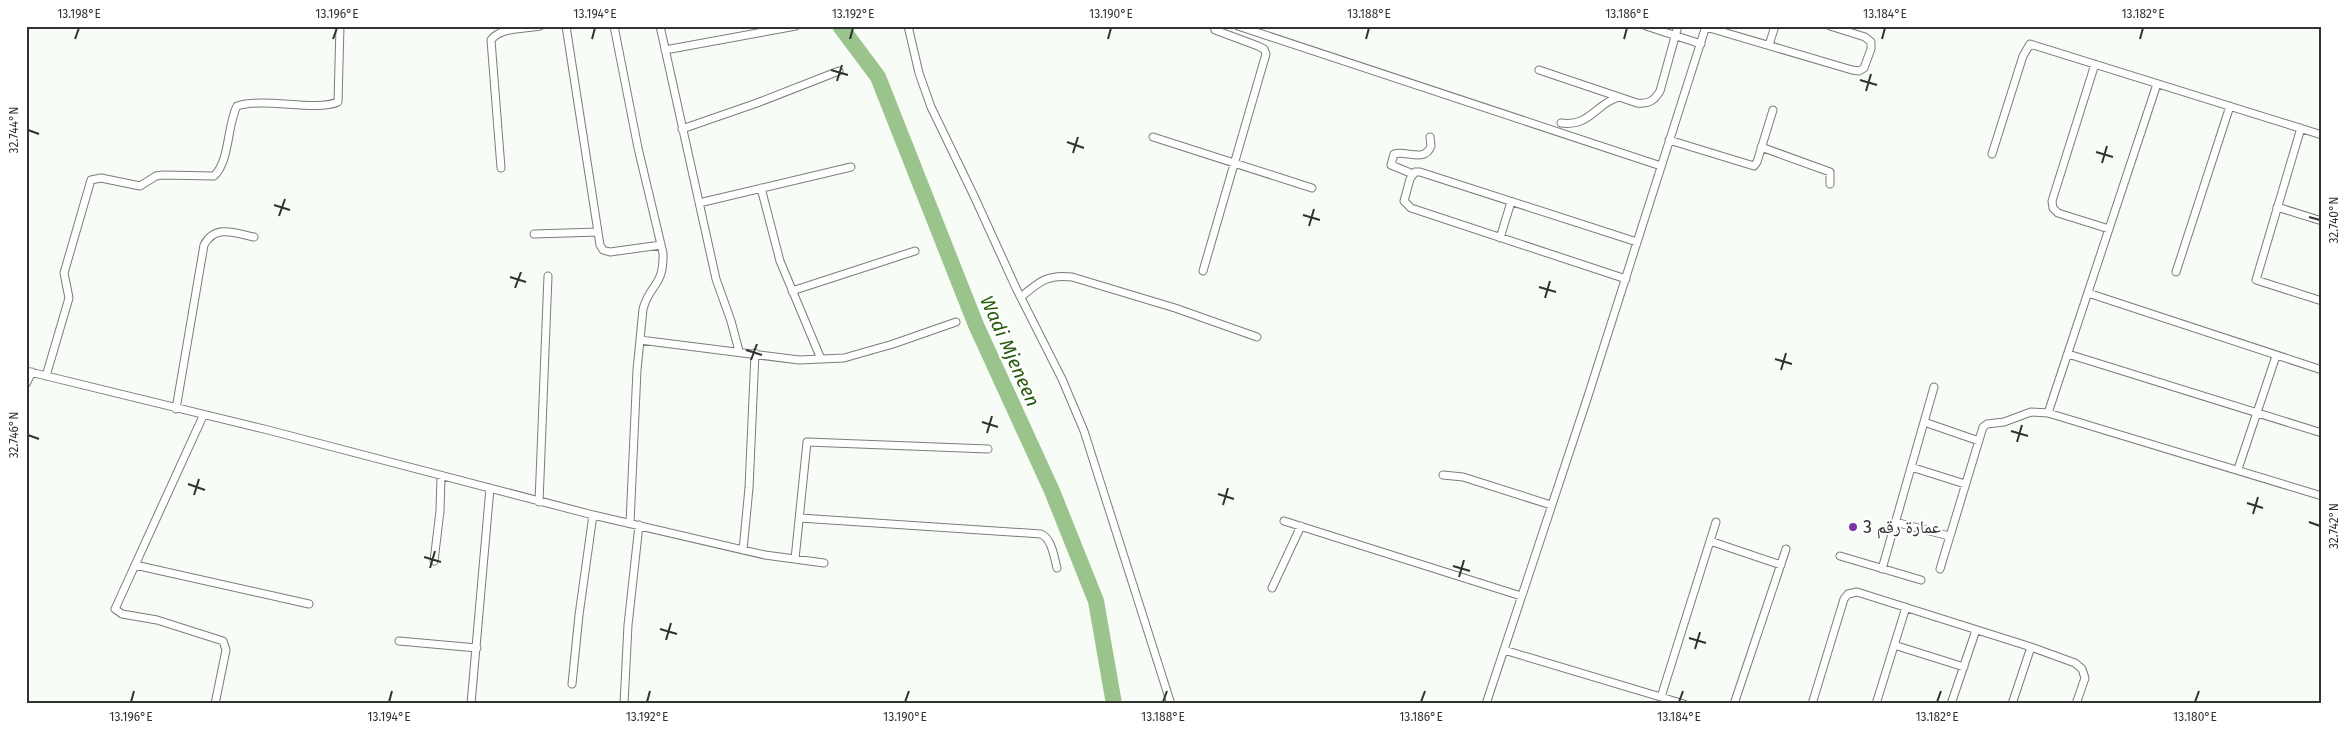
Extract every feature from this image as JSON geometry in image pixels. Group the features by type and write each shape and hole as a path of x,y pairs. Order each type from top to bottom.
{"street":[{"path":"46,376 69,298 64,273 91,180 101,178 140,186 156,176 163,175 214,176 217,173 226,148 237,106 263,103 326,105 338,102 340,26"},
{"path":"501,168 490,40 503,29 540,26"},
{"path":"566,26 600,245 603,250 610,252 662,245"},
{"path":"614,26 638,148 662,245 664,269 661,278 646,300 640,340 630,523"},
{"path":"660,26 716,279 731,321 739,351"},
{"path":"665,50 773,28 796,26"},
{"path":"908,26 919,73 931,107 1062,379 1084,431 1170,704"},
{"path":"1203,271 1266,54 1264,49 1215,30 1214,26"},
{"path":"1238,26 1661,166"},
{"path":"1646,26 1700,44"},
{"path":"1539,70 1646,104 1656,98 1660,91 1678,26"},
{"path":"1769,45 1775,26"},
{"path":"1486,704 1626,279 1706,27 1852,70 1859,71 1864,68 1871,49 1871,42 1865,37 1830,26"},
{"path":"1992,154 2023,56 2030,44 2322,135"},
{"path":"2095,64 2052,201 2053,208 2058,213 2109,229"},
{"path":"682,129 758,103 839,71"},
{"path":"2048,413 2157,84"},
{"path":"1561,123 1577,123 1584,120 1606,103 1620,97"},
{"path":"2176,272 2230,106"},
{"path":"1669,140 1754,166 1773,110"},
{"path":"2301,128 2256,280 2322,301"},
{"path":"1153,137 1312,188"},
{"path":"1430,137 1431,146 1426,153 1417,155 1399,152 1394,154 1391,166 1414,174 1420,172 1637,242"},
{"path":"1762,147 1830,172 1830,184"},
{"path":"699,203 852,167"},
{"path":"1414,174 1404,200 1408,207 1626,279"},
{"path":"761,188 780,261 821,359"},
{"path":"1500,238 1511,202"},
{"path":"2277,207 2322,220"},
{"path":"176,409 204,245 208,237 214,232 228,232 254,237"},
{"path":"534,234 598,232"},
{"path":"792,291 915,251"},
{"path":"1021,297 1048,278 1058,275 1072,277 1175,308 1257,337"},
{"path":"539,502 548,276"},
{"path":"2088,294 2322,370"},
{"path":"640,340 799,360 844,358 893,344 956,322"},
{"path":"743,550 749,488 755,353"},
{"path":"2068,354 2322,433"},
{"path":"2238,469 2276,356"},
{"path":"26,384 29,372 593,515 743,550 824,563"},
{"path":"1882,568 1934,387"},
{"path":"1940,569 1983,427 1987,424 2004,422 2031,412 2048,413 2322,496"},
{"path":"203,416 115,609 122,614 156,620 223,641 226,650 215,704"},
{"path":"1924,422 1979,440"},
{"path":"795,559 807,442 988,449"},
{"path":"1911,467 1965,484"},
{"path":"1443,475 1463,476 1551,506"},
{"path":"434,562 440,512 441,476"},
{"path":"472,704 490,488"},
{"path":"572,684 579,615 593,515"},
{"path":"800,518 1040,534 1048,541 1058,568"},
{"path":"1284,520 1521,596"},
{"path":"1661,697 1716,522"},
{"path":"1895,522 1949,536"},
{"path":"624,704 628,625 639,525"},
{"path":"1272,588 1301,526"},
{"path":"1710,541 1781,565"},
{"path":"1734,704 1786,549"},
{"path":"1840,556 1921,580"},
{"path":"135,565 309,604"},
{"path":"1812,704 1844,599 1848,594 1857,592 2031,647 2075,663 2082,669 2085,678 2076,704"},
{"path":"1876,704 1906,607"},
{"path":"1952,704 1976,630"},
{"path":"399,641 477,648"},
{"path":"1894,645 1964,667"},
{"path":"2012,704 2031,647"},
{"path":"1504,650 1684,704"}],"waterway":[{"name":"Wadi Mjeneen","path":"840,26 878,77 976,325 1052,491 1096,601 1114,704"}],"place":[{"name":"عمارة رقم 3","path":"1853,527"}]}
